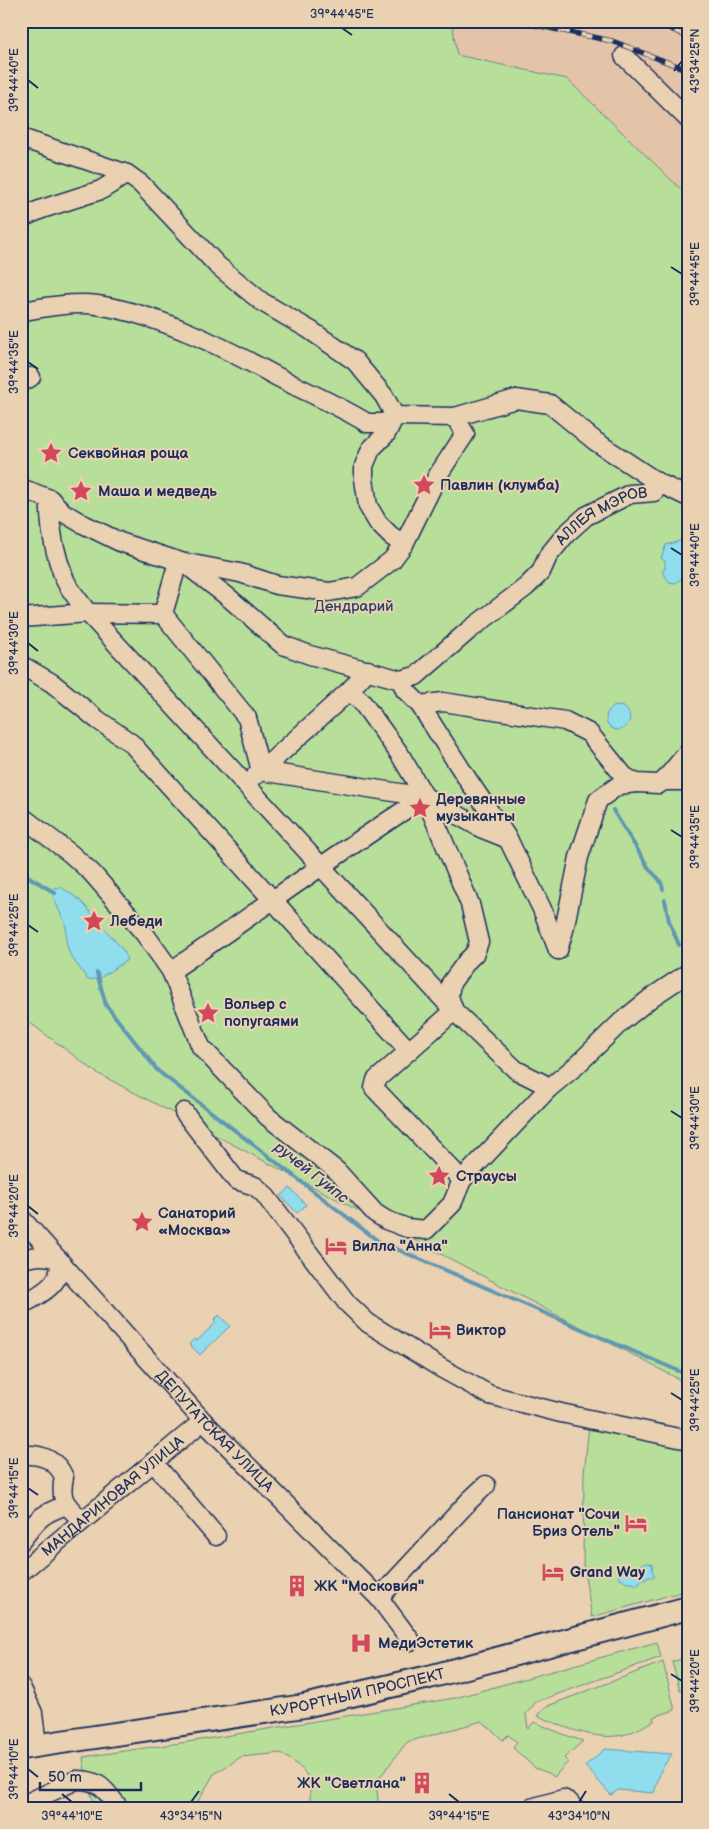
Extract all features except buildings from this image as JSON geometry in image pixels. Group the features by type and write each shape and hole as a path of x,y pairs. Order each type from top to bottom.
{"main road":[{"name":"КУРОРТНЫЙ ПРОСПЕКТ","path":"29,1747 304,1706 429,1677 688,1608"}],"street":[{"path":"624,56 688,119"},
{"path":"21,138 127,174 141,184 217,265 262,302 310,330 356,361 384,396 395,416"},
{"path":"21,218 42,209 101,190 127,174"},
{"path":"21,312 43,307 95,305 132,312 251,361 367,423 384,423 395,416 455,417 516,399 550,404 595,441 657,482 688,497"},
{"path":"395,416 386,434 371,449 364,466 368,506 378,523 391,536 404,544"},
{"path":"21,491 26,490 50,499 64,513 120,542 181,562 240,572 277,585 329,592 358,588 392,560 404,544 438,475 466,434 455,417"},
{"path":"367,423 371,449"},
{"name":"АЛЛЕЯ МЭРОВ","path":"401,680 416,676 468,631 526,587 541,572 548,556 566,534 586,516 630,494 654,492 657,482"},
{"path":"50,499 50,518 55,546 66,582 88,613 454,1011 516,1070 542,1083 548,1089"},
{"path":"163,614 181,562"},
{"path":"181,562 228,597 283,645 310,655 401,680 405,690 420,706 508,839 542,909 558,950 579,857 598,800 619,785 636,783 659,784 664,781 688,752"},
{"path":"21,618 88,613 163,614"},
{"path":"163,614 247,718 260,771"},
{"path":"21,665 52,683 98,720 131,743 409,1051"},
{"path":"248,785 260,771 349,691 368,670"},
{"path":"349,691 361,701 399,753 425,797 470,904 479,942 475,952 451,983 449,996 454,1011"},
{"path":"420,706 444,702 565,721 589,733 624,776 636,783"},
{"path":"260,771 425,797 483,829 508,839"},
{"path":"664,781 688,781"},
{"path":"171,971 274,901 361,838 425,797"},
{"path":"21,816 92,873 144,933 171,971 201,1047 268,1117 337,1171 375,1213 407,1228 426,1230 452,1204 462,1180 548,1089 577,1065 621,1022 652,997 688,973"},
{"path":"454,1011 376,1080 374,1088 462,1180"},
{"path":"184,1112 236,1180 255,1186 264,1194 347,1302 368,1323 490,1395 561,1413 688,1440"},
{"name":"ДЕПУТАТСКАЯ УЛИЦА","path":"21,1218 204,1421 379,1598 411,1641"},
{"path":"21,1260 42,1255 51,1256 59,1260 61,1271 58,1278 40,1295 21,1305"},
{"name":"МАНДАРИНОВАЯ УЛИЦА","path":"21,1572 204,1421"},
{"path":"21,1456 40,1455 57,1465 64,1477 61,1490 62,1497 82,1521"},
{"path":"153,1462 216,1536"},
{"path":"379,1598 486,1485"},
{"path":"21,1541 38,1519 48,1511 67,1505"},
{"path":"21,1687 33,1712 29,1747"},
{"path":"21,1806 76,1780 86,1780 95,1782 103,1788 120,1808"},
{"path":"531,1808 569,1803"}],"shaded area":[{"path":"452,21 684,21 688,24 688,196 567,79 457,55"}],"green space":[{"name":"Дендрарий","path":"21,21 452,21 457,55 567,79 688,196 688,1384 97,1073 21,1016"},
{"name":"Пансионат \"Сочи Бриз Отель\"","path":"589,1425 688,1442 688,1590 592,1617 583,1564 584,1474"},
{"path":"657,1642 661,1657 536,1702 526,1714 528,1729 534,1722 583,1741 564,1758 568,1762 554,1777 535,1768 513,1748 517,1742 508,1735 503,1740 482,1721 407,1742 376,1782 379,1808 310,1808 309,1780 303,1770 281,1753 241,1757 214,1774 194,1808 96,1808 87,1783 83,1757 201,1740 455,1698"},
{"path":"688,1657 688,1688 680,1690 672,1662"},
{"path":"663,1662 675,1710 653,1717 654,1721 631,1732 617,1736 597,1736 576,1731 538,1716 545,1707"}],"water":[{"path":"683,540 688,546 688,574 675,583 669,582 662,571 665,569 665,561 661,558 666,545"},
{"path":"618,706 627,709 630,718 627,727 618,730 609,727 606,718 609,709"},
{"path":"61,887 80,900 124,951 127,960 100,978 88,980 70,955 66,942 66,926 52,894 54,888"},
{"path":"290,1188 306,1205 297,1213 281,1196"},
{"path":"219,1315 230,1326 200,1355 189,1344 194,1339 197,1341 216,1322 214,1320"},
{"path":"648,1563 653,1565 652,1570 655,1577 639,1582 639,1585 626,1583 619,1578 618,1570"},
{"path":"605,1749 672,1754 661,1770 654,1793 618,1790 611,1795 585,1766"}],"waterway":[{"path":"613,810 650,870 661,881 663,889"},
{"name":"ручей Гуипс","path":"21,872 55,893"},
{"path":"665,900 669,921 679,945"},
{"name":"ручей Гуипс","path":"97,973 106,1005 158,1071 378,1241 688,1375"}],"railway":[{"path":"516,21 612,41 688,70"},
{"path":"655,21 688,37"}],"place":[{"name":"Секвойная роща","path":"51,453"},
{"name":"Павлин (клумба)","path":"424,485"},
{"name":"Маша и медведь","path":"81,491"},
{"name":"Деревянные музыканты","path":"420,808"},
{"name":"Лебеди","path":"94,921"},
{"name":"Вольер с попугаями","path":"208,1013"},
{"name":"Страусы","path":"439,1176"},
{"name":"Санаторий «Москва»","path":"142,1222"},
{"name":"Вилла \"Анна\"","path":"336,1246"},
{"name":"Виктор","path":"440,1330"},
{"name":"Пансионат \"Сочи Бриз Отель\"","path":"636,1523"},
{"name":"Grand Way","path":"553,1572"},
{"name":"ЖК \"Московия\"","path":"297,1586"},
{"name":"МедиЭстетик","path":"361,1643"},
{"name":"ЖК \"Светлана\"","path":"422,1783"}]}
